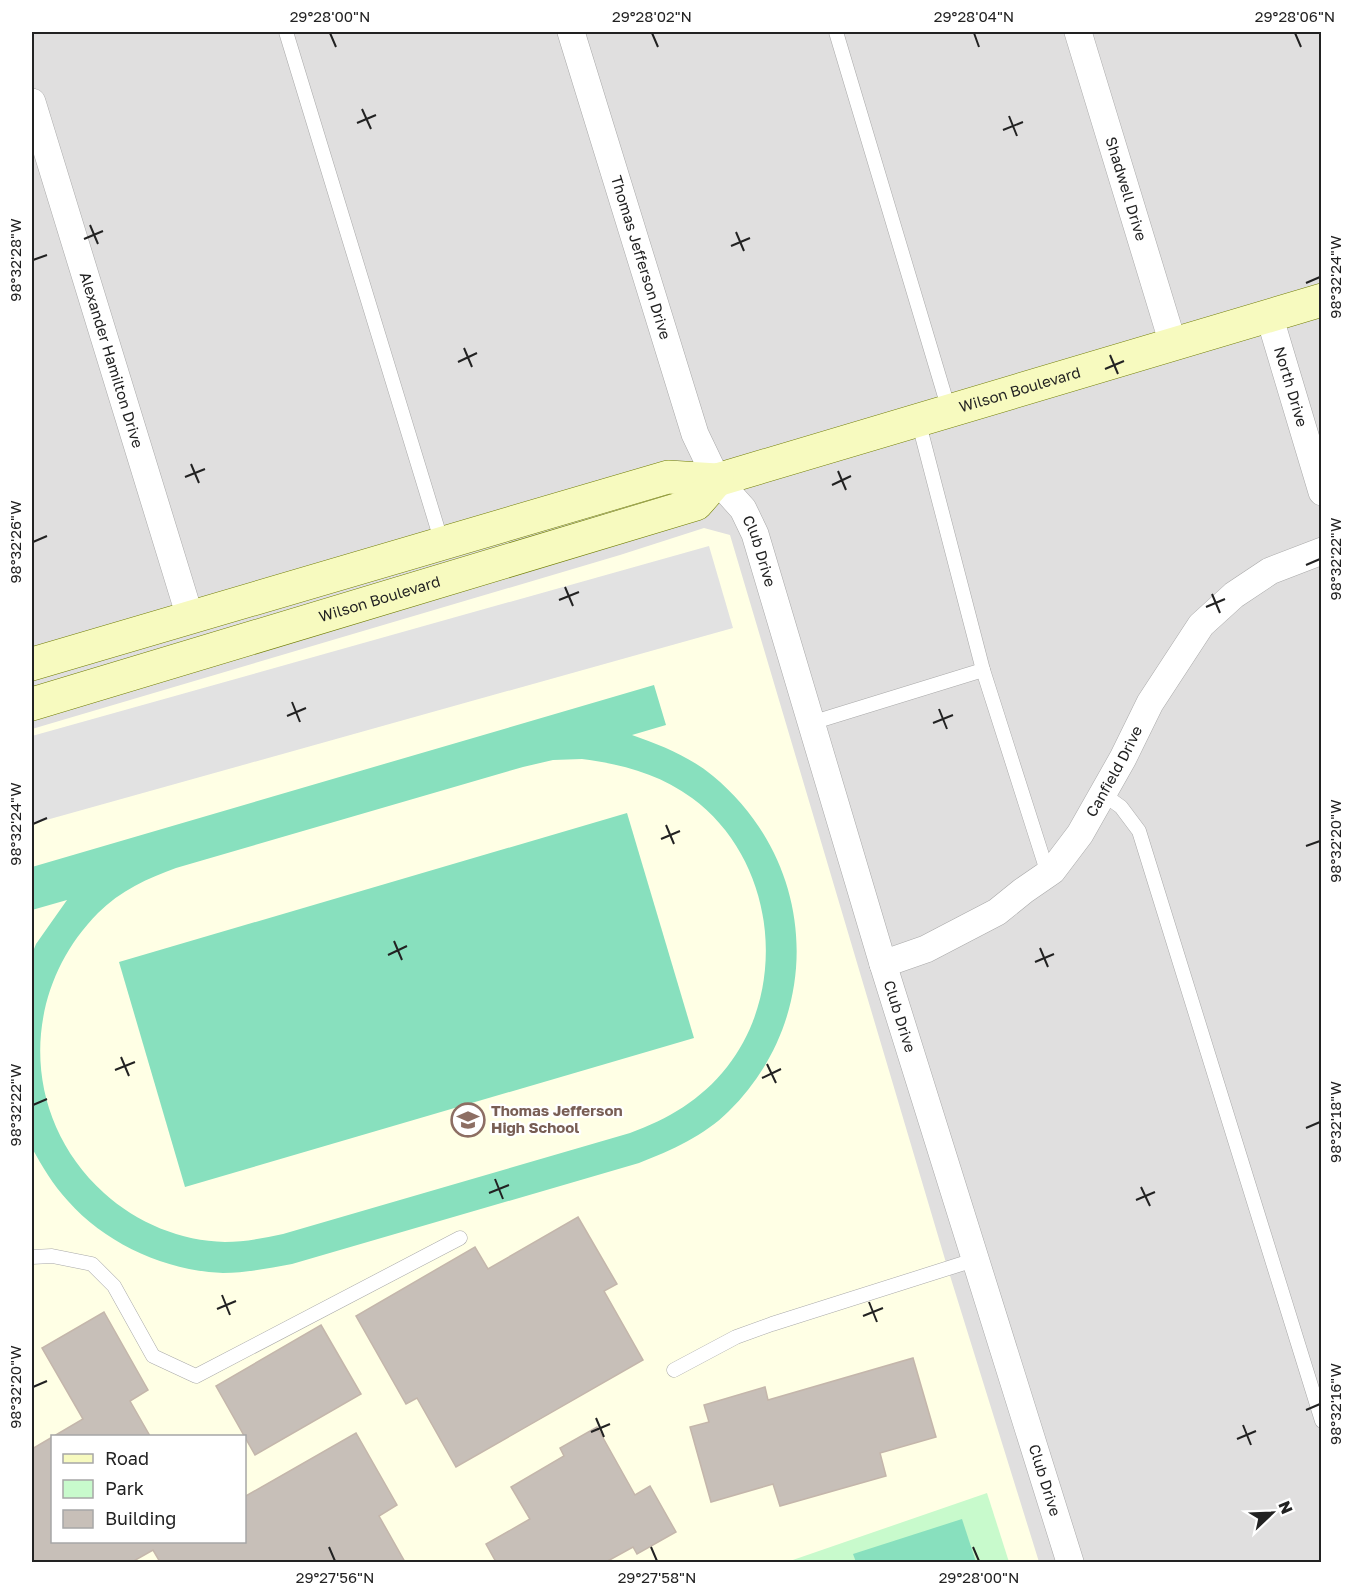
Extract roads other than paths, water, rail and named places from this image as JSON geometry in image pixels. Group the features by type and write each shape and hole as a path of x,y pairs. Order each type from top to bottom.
{"street":[{"name":"Thomas Jefferson Drive","path":"572,32 695,434 717,480"},
{"name":"Shadwell Drive","path":"1078,32 1173,344"},
{"name":"Alexander Hamilton Drive","path":"32,102 190,617"},
{"name":"Wilson Boulevard","path":"32,663 668,477 717,480 1322,300"},
{"name":"North Drive","path":"1269,315 1322,492"},
{"name":"Wilson Boulevard","path":"32,704 696,504 717,480"},
{"name":"Club Drive","path":"717,480 743,509 755,534 883,964 1070,1563"},
{"name":"Canfield Drive","path":"883,964 926,949 997,912 1048,874 1080,834 1123,758 1150,703 1201,625 1234,595 1270,571 1322,551"}],"lane":[{"path":"286,32 442,543"},
{"path":"836,32 949,410"},
{"path":"918,420 984,670 1048,874"},
{"path":"812,723 984,670"},
{"path":"1103,794 1121,807 1139,831 1322,1421"},
{"path":"32,1257 52,1256 92,1264 114,1286 153,1356 196,1376 460,1238"},
{"path":"674,1370 736,1337 974,1260"}],"place":[{"name":"Thomas Jefferson High School","path":"468,1120"}]}
